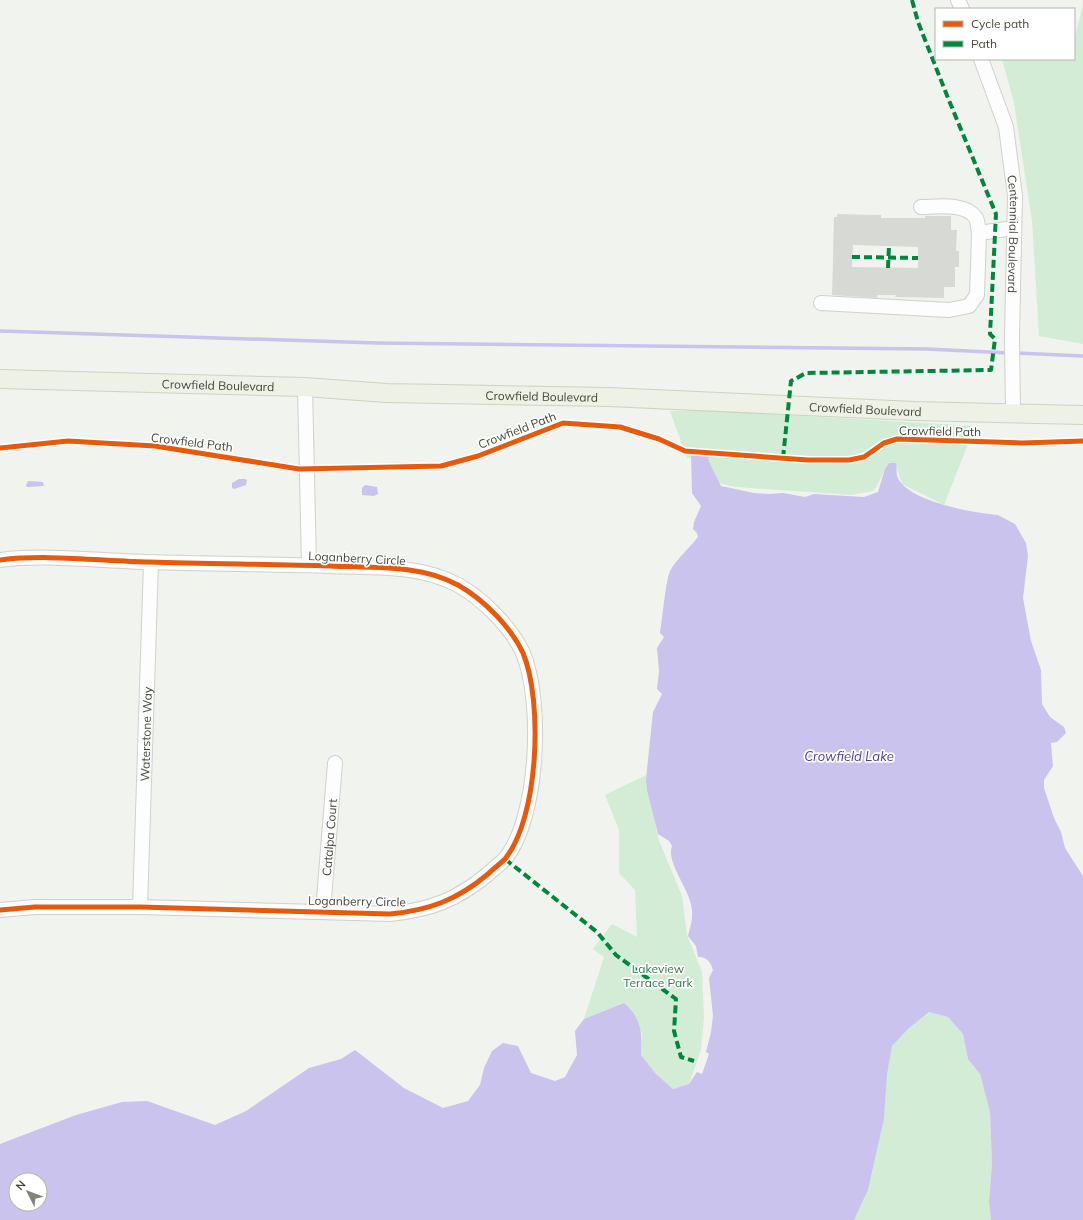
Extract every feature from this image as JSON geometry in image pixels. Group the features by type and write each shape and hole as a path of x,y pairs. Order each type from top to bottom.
{"main road":[{"name":"Crowfield Boulevard","path":"0,379 305,387 386,392 609,397 1013,414 1083,415"}],"street":[{"name":"Centennial Boulevard","path":"981,60 1006,127 1015,196 1012,336 1013,414"},
{"path":"821,303 949,310 969,306 976,295 979,233 976,218 969,210 959,208 920,207"},
{"path":"979,233 1014,228"},
{"name":"Loganberry Circle","path":"305,387 309,565"},
{"name":"Loganberry Circle","path":"0,560 35,559 309,565 406,569 432,575 458,585 477,598 497,617 510,633 522,653 531,680 535,713 532,789 526,815 505,858 473,886 446,902 417,911 390,914 140,907 35,907 0,910"},
{"name":"Waterstone Way","path":"140,907 151,562"},
{"name":"Catalpa Court","path":"323,911 335,763"}],"green space":[{"path":"1083,4 1083,344 1039,336 1032,221 1014,103 1002,60 1075,60 1075,36"},
{"path":"670,411 718,411 975,426 944,505 902,484 895,463 889,463 873,491 851,495 737,487 722,484 712,475 707,455 687,458"},
{"name":"Lakeview Terrace Park","path":"646,775 658,838 682,896 687,935 702,972 704,1017 701,1050 689,1084 673,1089 656,1074 641,1055 642,1034 624,1003 584,1019 604,957 593,949 612,924 637,937 635,890 619,873 619,830 605,795"},
{"path":"929,1012 948,1017 963,1034 968,1059 980,1074 990,1112 992,1163 989,1202 991,1220 854,1220 868,1190 884,1119 887,1075 892,1046 908,1029"}],"water":[{"name":"Crowfield Lake","path":"691,455 708,455 709,462 721,486 754,493 783,493 805,497 814,494 864,497 878,492 885,469 889,463 896,463 898,478 915,494 928,500 959,509 998,515 1015,524 1026,543 1028,556 1023,598 1031,641 1041,670 1042,704 1050,717 1064,727 1066,733 1057,742 1051,743 1053,766 1044,780 1044,788 1054,818 1061,832 1065,848 1083,876 1083,1220 991,1220 989,1202 992,1163 990,1112 980,1074 968,1059 963,1034 948,1017 929,1012 908,1029 892,1046 887,1075 884,1119 868,1190 854,1220 0,1220 0,1144 76,1115 122,1102 147,1101 215,1125 246,1111 309,1068 341,1059 355,1050 404,1088 443,1108 468,1101 480,1085 484,1068 492,1051 503,1043 518,1046 531,1073 555,1081 565,1077 577,1055 575,1031 584,1019 624,1003 638,1021 640,1027 641,1055 656,1074 673,1089 689,1084 697,1072 702,1074 709,1054 706,1052 713,1016 709,978 713,970 708,960 703,957 698,957 696,946 688,936 692,917 691,903 672,860 672,846 669,841 658,834 647,790 646,779 653,712 662,694 657,689 659,671 657,648 664,637 660,633 669,575 676,562 698,537 697,533 693,529 694,522 701,506 692,493"},
{"path":"239,479 247,480 246,485 234,489 232,488 232,483"},
{"path":"28,481 43,482 44,486 27,487 26,485"},
{"path":"365,485 377,487 378,494 374,496 362,495 362,488"}],"building":[{"path":"837,214 881,215 881,218 925,218 925,216 951,216 951,230 957,230 956,251 959,251 959,267 955,267 955,287 944,287 944,298 895,297 896,295 878,295 877,298 832,295 834,217 837,217","holes":["853,245 918,247 918,268 852,267"]}],"waterway":[{"path":"0,331 377,343 927,349 1009,353"},
{"path":"1015,353 1083,356"}],"marked path":[{"path":"783,458 791,381 806,373 991,370 995,339 990,334 996,214 918,22 912,0"},
{"path":"888,268 889,246"},
{"path":"852,257 918,258"},
{"path":"505,859 597,932 616,955 676,999 674,1031 681,1057 694,1061"}],"cycle path":[{"name":"Crowfield Path","path":"0,448 68,441 155,446 299,469 441,466 478,456 563,423 620,427 659,439 685,451 808,460 849,460 864,457 884,443 897,439 1022,443 1083,441"},
{"path":"0,560 18,558 55,558 149,562 379,567 411,570 443,578 458,585 477,598 495,614 518,643 523,653 529,674 535,728 531,788 525,816 516,840 505,859 488,874 465,891 442,902 418,910 390,914 140,907 35,907 0,910"}]}
